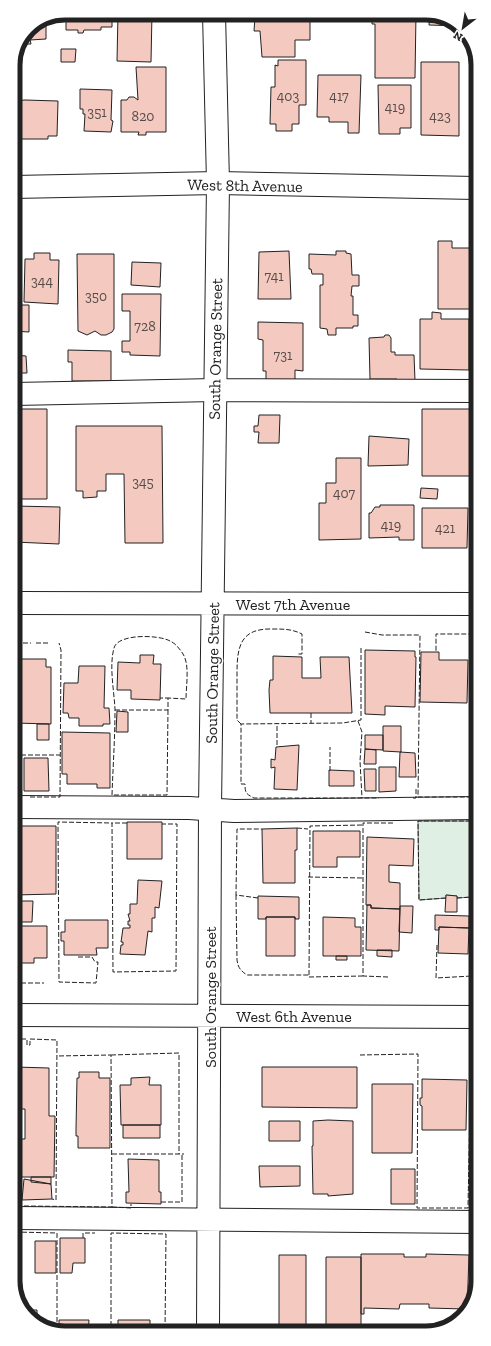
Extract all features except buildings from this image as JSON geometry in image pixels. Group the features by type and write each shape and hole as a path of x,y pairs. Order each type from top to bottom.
{"street":[{"name":"South Orange Street","path":"208,1326 210,809 218,184 214,20"},
{"name":"West 8th Avenue","path":"20,187 218,184 471,188"},
{"path":"20,394 215,390 471,391"},
{"name":"West 7th Avenue","path":"20,603 471,604"},
{"path":"20,807 210,809 234,811 471,808"},
{"name":"West 6th Avenue","path":"20,1015 471,1017"},
{"path":"20,1218 471,1222"}],"green space":[{"path":"418,821 471,821 471,897 457,898 457,896 446,895 446,898 419,900"}],"fence":[{"path":"241,724 237,720 237,660 241,644 245,638 251,633 260,630 280,629 295,631 302,634 302,654 298,654"},
{"path":"365,632 382,635 420,635 418,797 471,797"},
{"path":"436,652 436,634 471,634"},
{"path":"168,698 186,699 186,664 183,654 177,646 172,642 158,637 131,638 117,643 114,648 112,662 115,709 112,795 167,795 168,710"},
{"path":"23,643 31,643"},
{"path":"36,643 48,643"},
{"path":"30,797 60,797 61,650 59,643"},
{"path":"361,648 361,720 343,723 241,724 241,784 245,784 246,793 254,798 379,798"},
{"path":"115,710 168,710 168,698 160,698"},
{"path":"311,713 311,723"},
{"path":"358,721 362,732 360,761 362,798"},
{"path":"277,723 277,745"},
{"path":"330,747 330,771"},
{"path":"20,755 60,755"},
{"path":"413,798 416,798 416,789"},
{"path":"446,898 419,900 418,821 471,821"},
{"path":"78,957 92,957 95,962 98,962 96,983 59,982 58,822 112,823"},
{"path":"127,823 112,823 113,972 176,971 177,824 162,824"},
{"path":"388,977 363,976 363,823 393,823"},
{"path":"363,825 310,826 309,977 363,976"},
{"path":"297,828 308,829"},
{"path":"258,898 236,895 237,829 262,829"},
{"path":"308,877 363,878"},
{"path":"236,895 237,960 241,971 247,975 309,975"},
{"path":"457,898 471,897"},
{"path":"437,945 436,978 471,976"},
{"path":"20,983 44,983"},
{"path":"20,1039 27,1039 27,1045 30,1045 30,1039 57,1040 56,1200 52,1199"},
{"path":"360,1055 418,1054 417,1208 468,1208 471,1052"},
{"path":"111,1055 179,1053 179,1154"},
{"path":"24,1206 112,1207 111,1055 57,1056"},
{"path":"112,1154 184,1154"},
{"path":"161,1202 182,1202 182,1154"},
{"path":"112,1207 131,1208 131,1204"},
{"path":"20,1232 57,1233 57,1325"},
{"path":"83,1238 83,1233 95,1233"},
{"path":"111,1326 111,1233 166,1234 165,1326"}]}
